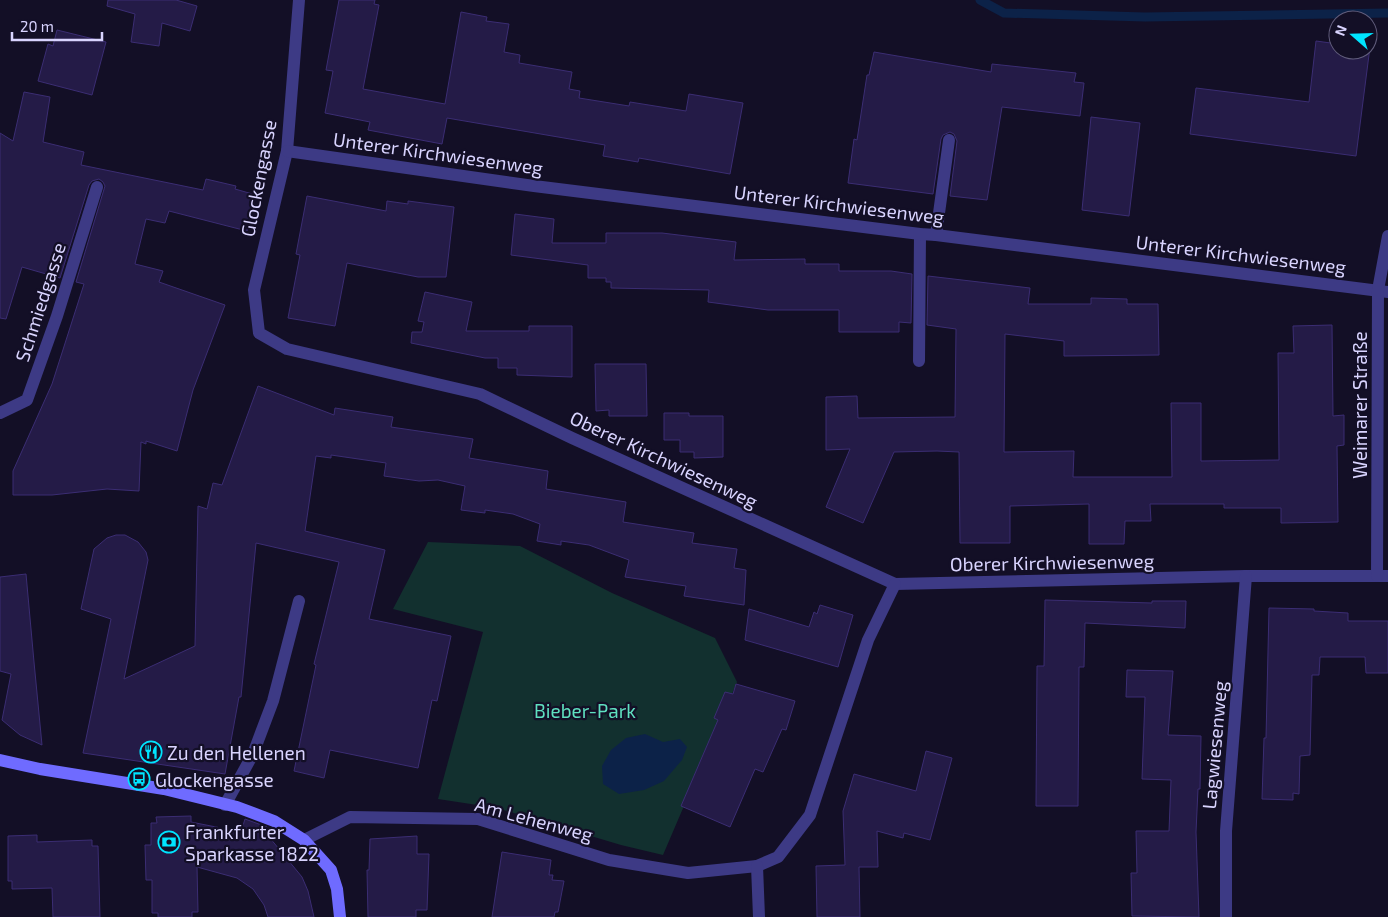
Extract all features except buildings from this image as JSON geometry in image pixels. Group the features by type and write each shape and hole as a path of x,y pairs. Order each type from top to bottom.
{"street":[{"name":"Glockengasse","path":"259,333 254,290 287,151 299,0"},
{"path":"936,235 949,140"},
{"name":"Unterer Kirchwiesenweg","path":"287,151 534,186 1383,291"},
{"name":"Schmiedgasse","path":"0,414 27,400 57,316 97,187"},
{"path":"919,361 920,234"},
{"name":"Weimarer Straße","path":"1383,576 1383,291 1388,236"},
{"name":"Oberer Kirchwiesenweg","path":"259,333 286,349 480,394 572,438 895,584 1246,576 1383,576"},
{"name":"Lagwiesenweg","path":"1226,917 1226,831 1246,576"},
{"name":"Am Lehenweg","path":"304,840 350,818 478,819 609,860 688,872 757,866 778,857 810,815 868,640 895,584"},
{"path":"225,805 253,754 273,701 299,601"},
{"path":"0,760 40,769 164,789 225,805 274,821 304,840 331,870 338,889 340,917"},
{"path":"757,866 760,917"}],"green space":[{"name":"Bieber-Park","path":"428,542 520,546 612,593 715,638 737,682 663,855 621,845 497,808 438,799 483,632 393,609"}],"water":[{"path":"645,734 663,742 680,739 687,747 682,760 664,781 644,790 619,794 603,784 602,766 611,750 626,738"}],"waterway":[{"path":"980,0 1004,13 1145,17 1388,13"}],"place":[{"name":"Zu den Hellenen","path":"151,752"},
{"name":"Glockengasse","path":"139,779"},
{"name":"Frankfurter Sparkasse 1822","path":"169,842"}]}
